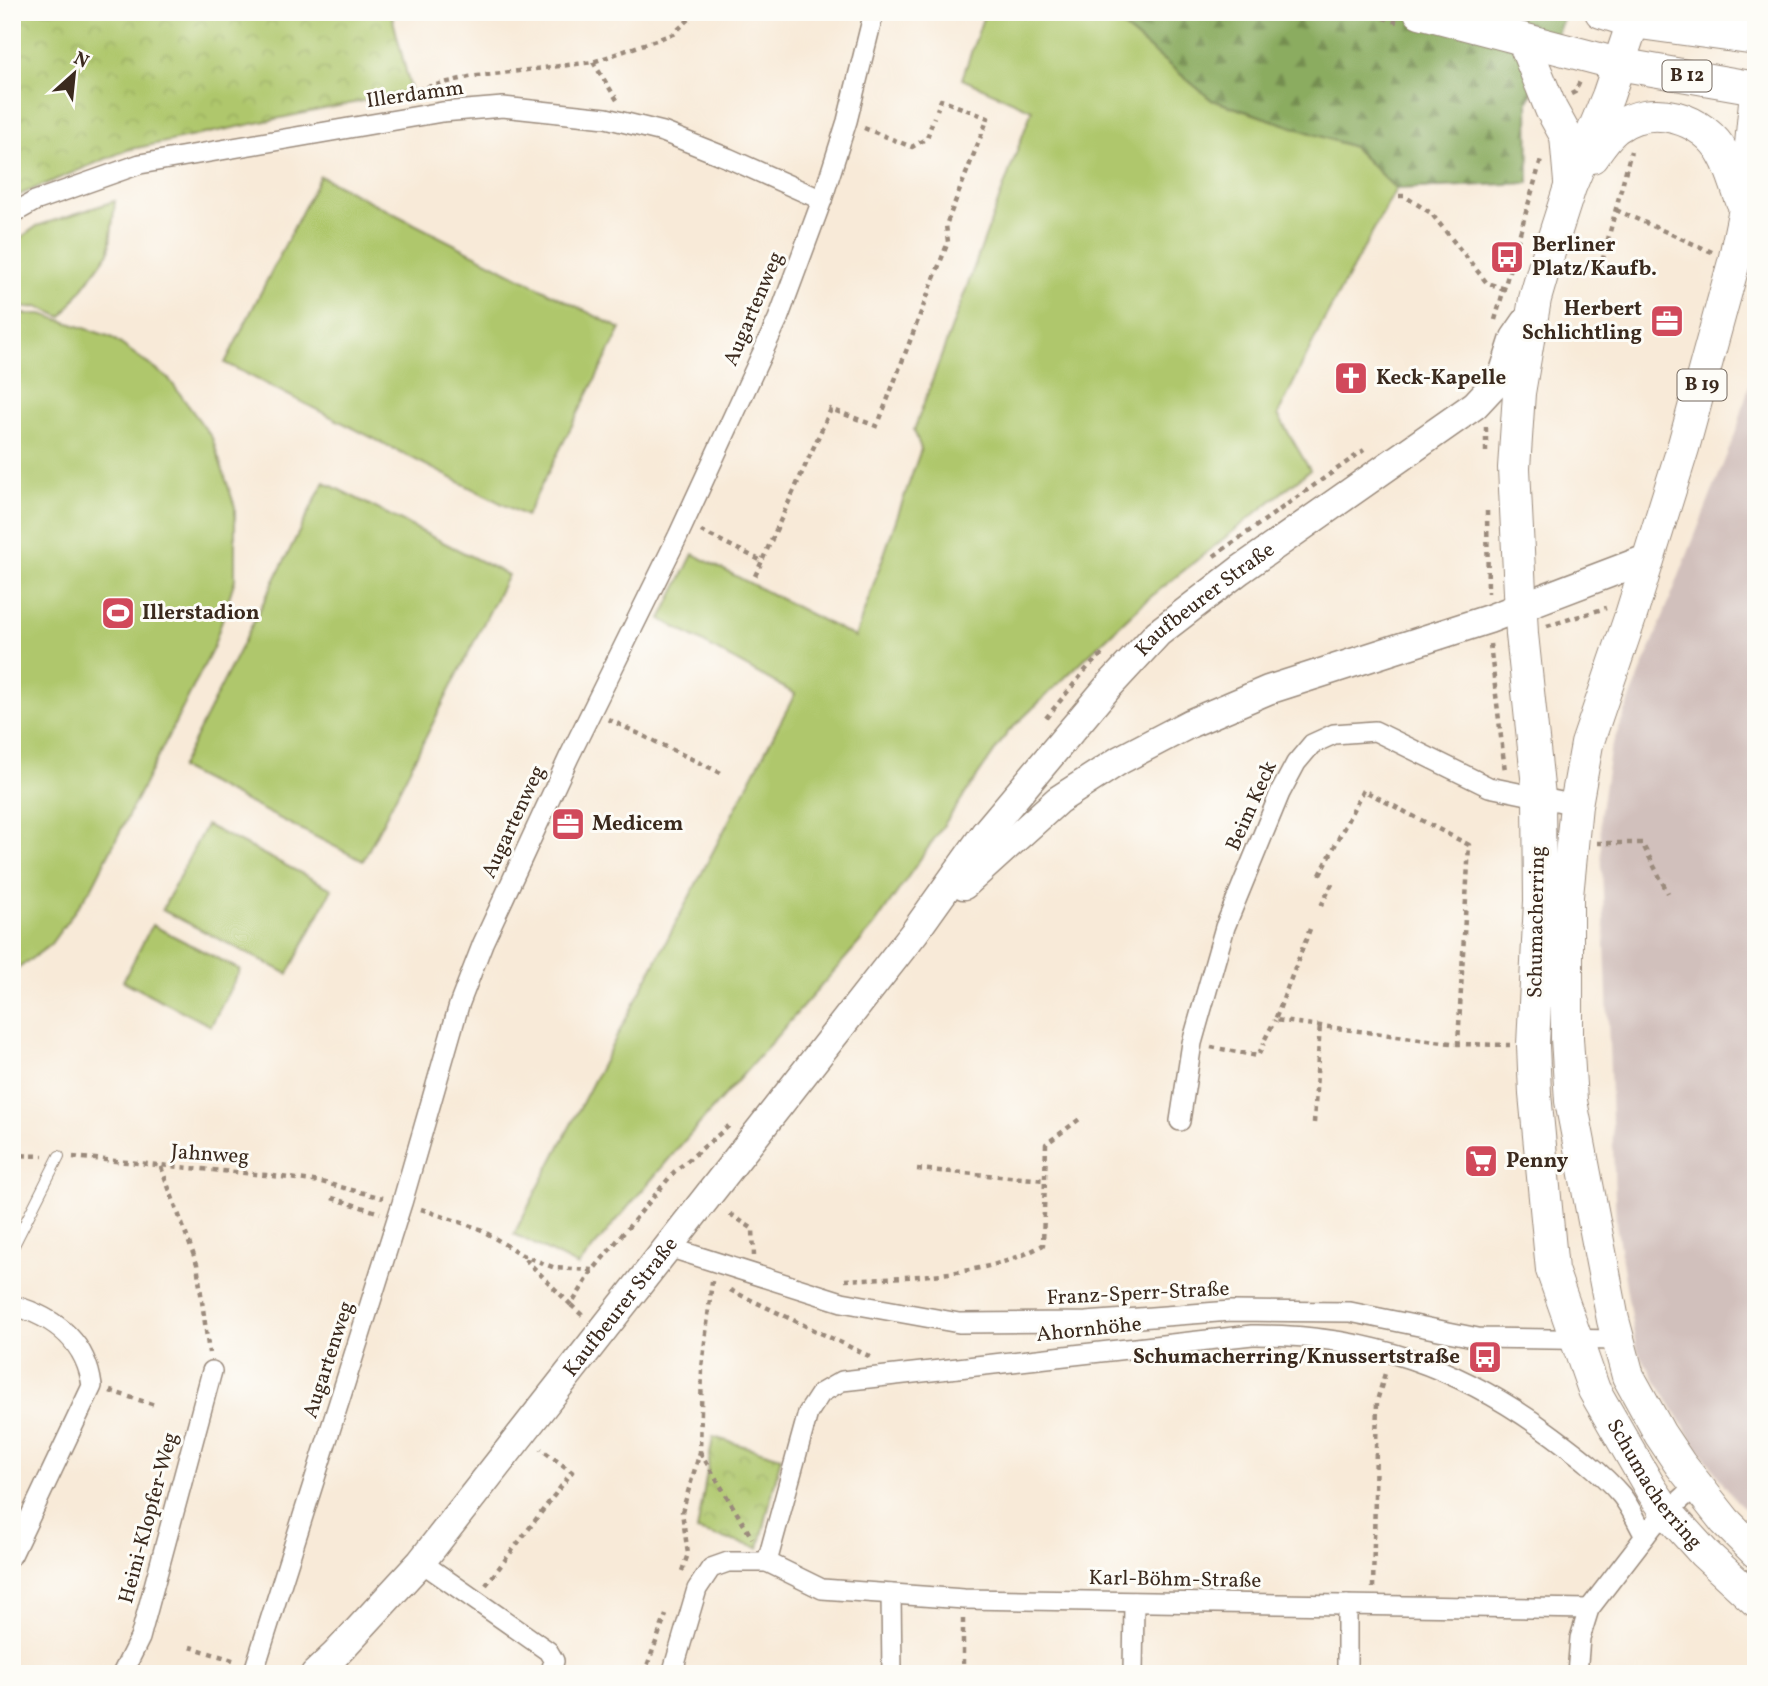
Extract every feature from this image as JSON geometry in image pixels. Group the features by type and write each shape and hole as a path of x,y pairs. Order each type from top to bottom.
{"main road":[{"path":"1420,12 1618,64"},
{"path":"1570,187 1608,96 1635,17 1601,12"},
{"name":"B 12","path":"1635,17 1756,39"},
{"path":"1523,40 1551,109 1566,136 1570,187"},
{"name":"B 12","path":"1618,64 1756,90"},
{"name":"B 19","path":"1750,198 1756,90"},
{"path":"1570,187 1606,137 1619,126 1650,114 1691,121 1711,138 1724,154 1750,198"},
{"name":"Schumacherring","path":"1570,187 1535,305 1519,393 1514,468 1521,620 1539,796 1540,901 1533,1045 1535,1094 1552,1270 1594,1390 1651,1489 1667,1512 1704,1553 1756,1601"},
{"name":"Schumacherring","path":"1750,198 1695,410 1631,615 1587,744 1576,805 1567,896 1567,1038 1571,1101 1618,1340 1628,1376 1660,1434 1697,1485 1725,1521 1756,1552"}],"street":[{"name":"Augartenweg","path":"254,1671 400,1211 469,980 591,712 684,523 778,319 822,200 847,121 874,12"},
{"name":"Illerdamm","path":"12,214 35,201 140,164 401,119 503,107 600,117 663,132 822,200"},
{"name":"Kaufbeurer Straße","path":"316,1674 421,1562 914,933 986,832 1100,697 1158,633 1240,570 1475,405 1503,375 1515,338 1535,305"},
{"name":"Kaufbeurer Straße","path":"914,933 1003,847 1058,800 1120,760 1191,723 1268,691 1489,619 1521,620 1649,558"},
{"name":"Beim Keck","path":"1180,1121 1192,1043 1225,927 1280,793 1296,763 1312,744 1334,734 1375,731 1489,787 1576,805"},
{"name":"Franz-Sperr-Straße","path":"668,1247 842,1302 959,1323 1086,1322 1231,1311 1350,1312 1478,1338 1618,1340"},
{"path":"12,1305 63,1329 80,1347 90,1369 92,1386 12,1555"},
{"name":"Ahornhöhe","path":"767,1562 808,1413 821,1393 842,1381 1252,1335 1289,1334 1399,1353 1471,1382 1520,1411 1592,1465 1623,1497 1645,1536"},
{"name":"Heini-Klopfer-Weg","path":"122,1674 139,1638 212,1371"},
{"path":"1577,1674 1580,1638 1589,1609 1645,1536 1697,1485"},
{"path":"421,1562 548,1651 554,1661 550,1674"},
{"path":"672,1674 697,1589 711,1568 728,1562 767,1562"},
{"name":"Karl-Böhm-Straße","path":"767,1562 822,1589 964,1599 1589,1609"},
{"path":"891,1594 892,1674"},
{"path":"1133,1674 1134,1602"},
{"path":"1347,1605 1347,1674"}],"lane":[{"path":"12,1249 59,1156"}],"path":[{"path":"389,103 411,91 469,77 593,62 673,34 697,12"},
{"path":"880,419 948,242 946,225 988,118 941,100 937,110"},
{"path":"847,121 912,147 927,138 934,117"},
{"path":"1600,270 1639,118"},
{"path":"1399,196 1404,196 1431,213 1487,283 1535,305"},
{"path":"1616,210 1734,262"},
{"path":"755,576 831,409 879,427"},
{"path":"684,523 762,561"},
{"path":"1490,645 1521,620 1604,608 1631,615"},
{"path":"591,712 721,773"},
{"path":"1320,875 1363,790 1469,845 1458,1044"},
{"path":"1588,843 1642,843 1668,893"},
{"path":"1321,906 1333,882"},
{"path":"1192,1043 1258,1056 1310,929"},
{"path":"1275,1020 1458,1044 1518,1045"},
{"path":"1314,1122 1320,1024"},
{"path":"799,1289 832,1281 980,1268 1023,1257 1044,1245 1046,1144 1081,1118"},
{"path":"571,1305 593,1270 674,1172 738,1119"},
{"name":"Jahnweg","path":"12,1155 59,1156 321,1182 400,1211"},
{"path":"161,1167 197,1264 212,1371"},
{"path":"917,1169 1045,1180"},
{"path":"332,1198 481,1229 522,1255 555,1268 593,1270"},
{"path":"730,1214 753,1229"},
{"path":"522,1255 584,1317"},
{"path":"688,1554 682,1512 700,1452 702,1368 712,1282 907,1373"},
{"path":"1372,1606 1377,1401 1385,1372 1399,1353"},
{"path":"92,1386 155,1405"},
{"path":"475,1600 572,1472 520,1434"},
{"path":"700,1452 767,1562"},
{"path":"963,1674 964,1599"},
{"path":"190,1647 254,1671"}],"shaded area":[{"path":"1756,360 1756,1520 1734,1498 1692,1439 1636,1348 1616,1223 1600,817 1610,751 1737,429"}],"green space":[{"path":"12,12 391,12 411,91 127,150 12,198"},
{"path":"985,12 1105,12 1212,100 1353,147 1396,189 1322,324 1278,415 1310,470 1143,603 1008,732 874,926 578,1266 514,1234 795,694 661,619 693,554 855,637 921,449 914,430 1032,110 962,79"},
{"path":"1105,12 1566,12 1528,102 1529,183 1396,189 1353,147 1212,100"},
{"path":"320,176 621,329 526,516 225,363"},
{"path":"115,201 109,252 62,317 39,307 12,308 12,244 37,226"},
{"name":"Illerstadion","path":"12,314 42,314 111,337 169,379 212,438 235,507 235,579 213,648 92,887 50,945 12,973"},
{"path":"324,482 508,575 363,861 180,768"},
{"path":"206,825 332,889 288,974 162,910"},
{"path":"152,925 240,970 211,1026 123,981"},
{"path":"713,1437 781,1457 759,1548 697,1531"}],"place":[{"name":"Berliner Platz/Kaufb.","path":"1507,257"},
{"name":"Herbert Schlichtling","path":"1667,321"},
{"name":"Keck-Kapelle","path":"1351,378"},
{"name":"Illerstadion","path":"118,613"},
{"name":"Medicem","path":"568,824"},
{"name":"Penny","path":"1481,1161"},
{"name":"Schumacherring/Knussertstraße","path":"1485,1357"}]}
